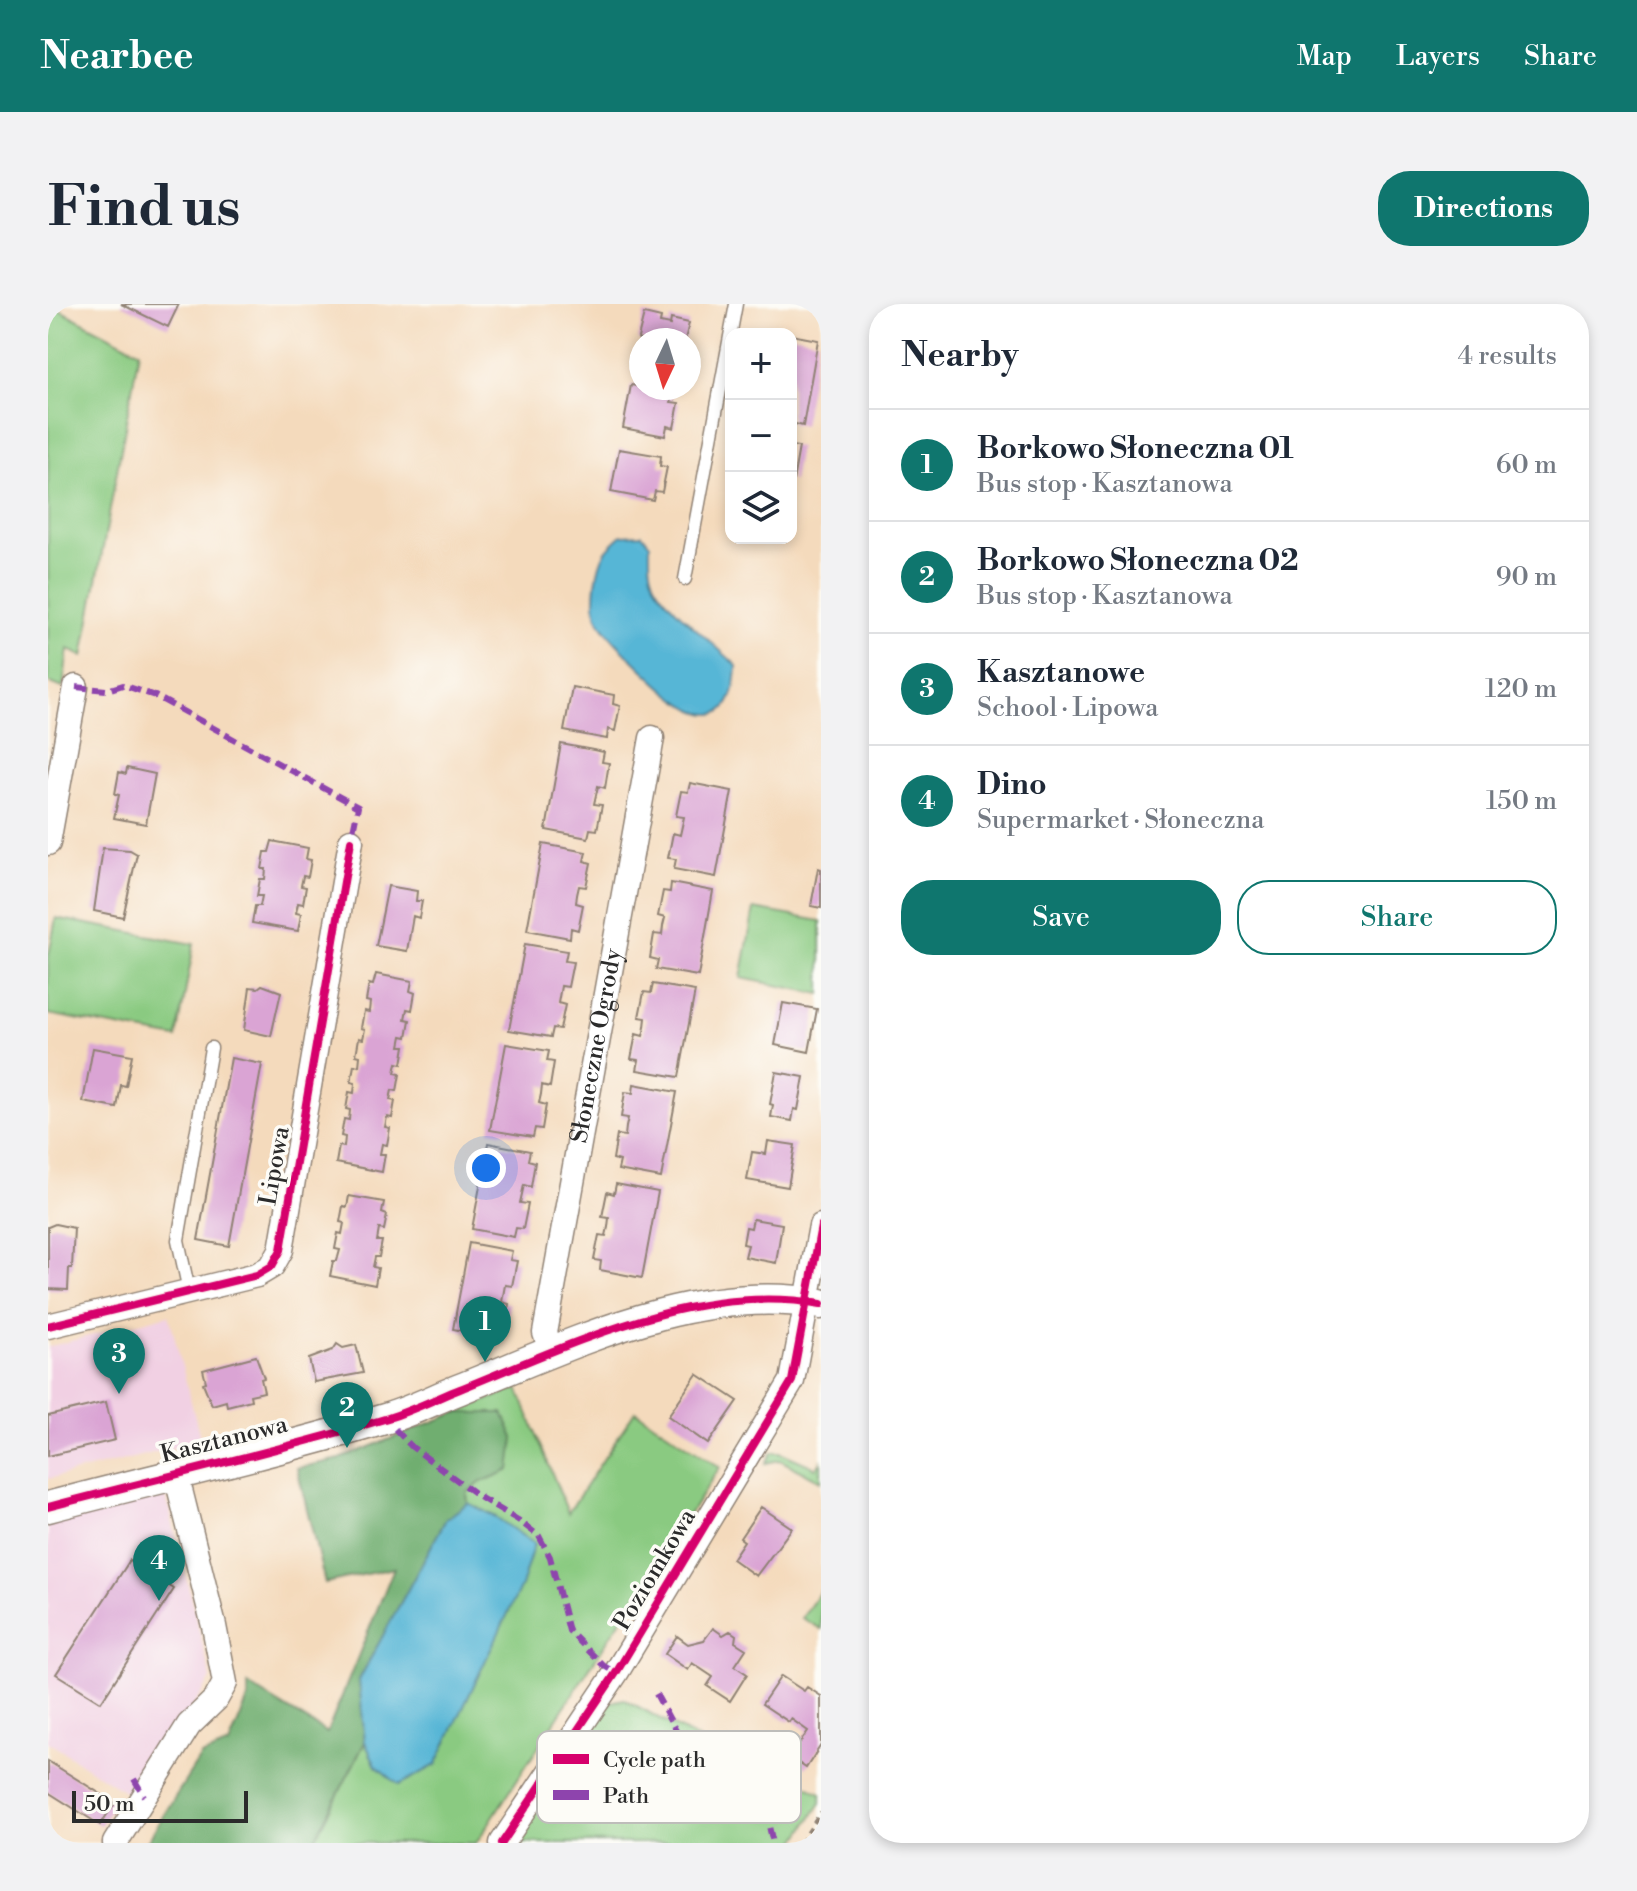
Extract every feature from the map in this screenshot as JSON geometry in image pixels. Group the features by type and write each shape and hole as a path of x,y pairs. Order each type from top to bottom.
{"street":[{"path":"48,843 76,687"},
{"name":"Słoneczne Ogrody","path":"552,1352 545,1333 652,738"},
{"name":"Lipowa","path":"48,1326 257,1275 272,1266 281,1250 351,841"},
{"name":"Poziomkowa","path":"577,1731 616,1673 792,1381 814,1303 821,1226"},
{"name":"Kasztanowa","path":"48,1507 390,1418 639,1320 700,1304 762,1299 814,1303"},
{"path":"115,1843 189,1725 216,1699 225,1683 176,1474"},
{"name":"Poziomkowa","path":"502,1843 537,1791"}],"lane":[{"path":"685,579 736,304"},
{"path":"189,1291 178,1240 211,1048"}],"path":[{"path":"801,1843 821,1812"}],"shaded area":[{"path":"169,1315 201,1441 48,1479 48,1347"},
{"path":"166,1496 211,1679 135,1798 48,1742 48,1522"}],"green space":[{"path":"48,304 139,351 83,657 68,649 63,688 48,682"},
{"path":"754,909 821,921 821,994 741,978"},
{"path":"56,918 194,944 177,1038 48,1014 48,959"},
{"path":"518,1388 568,1513 635,1411 720,1467 549,1731 537,1731 537,1749 476,1843 313,1843 365,1742 376,1766 496,1517 468,1503 466,1493 481,1482 509,1470 503,1413 455,1413"},
{"path":"455,1413 503,1413 514,1438 510,1470 481,1482 467,1493 468,1503 446,1519 359,1680 365,1742 313,1843 146,1843 201,1756 229,1745 248,1699 248,1685 327,1733 394,1568 325,1583 297,1468 340,1459"},
{"path":"772,1452 780,1452 816,1468 821,1461 821,1481 780,1460 766,1463"},
{"path":"821,1590 821,1629 802,1618"},
{"path":"624,1699 683,1731 588,1731 606,1703"},
{"path":"801,1782 821,1793 821,1803 795,1843 516,1843 537,1810 537,1823 801,1823"}],"water":[{"path":"642,534 650,544 651,572 660,591 679,613 737,666 733,693 725,708 713,714 699,712 668,692 621,648 598,619 595,591 605,553 622,535"},
{"path":"468,1503 496,1517 534,1544 521,1586 436,1765 399,1785 376,1766 365,1742 359,1680 446,1519"}],"building":[{"path":"121,304 179,304 168,327"},
{"path":"644,314 661,318 660,323 670,325 671,319 689,323 688,328 640,328"},
{"path":"797,336 818,340 803,426 797,424"},
{"path":"629,396 629,400 671,400 679,403 674,428 667,426 665,436 623,428"},
{"path":"619,449 661,456 660,466 667,467 662,492 655,491 653,500 611,492"},
{"path":"572,687 614,695 613,704 620,706 615,731 608,729 607,739 564,731"},
{"path":"561,744 604,752 602,762 609,763 605,788 598,786 594,804 602,805 597,830 590,829 588,838 546,830"},
{"path":"127,768 155,774 146,824 114,818 119,795 115,794 119,772 126,774"},
{"path":"690,783 732,791 716,877 674,869 676,859 668,858 673,833 680,835 684,817 676,816 681,791 688,792"},
{"path":"272,841 308,848 306,859 311,860 308,877 303,876 301,886 306,887 303,904 298,903 296,913 301,914 298,931 252,923 255,906 260,906 262,896 257,896 260,879 265,879 266,869 262,869 265,852 269,852"},
{"path":"543,844 586,852 584,861 591,863 586,887 579,886 577,895 576,903 583,905 578,930 571,928 570,938 527,930"},
{"path":"103,848 130,850 137,854 123,917 94,911"},
{"path":"818,868 821,869 821,908 811,906"},
{"path":"671,883 713,891 698,976 656,969 658,960 650,958 654,934 662,935 665,918 658,916 663,891 670,892"},
{"path":"388,886 417,891 416,901 422,901 419,918 413,916 407,951 376,946"},
{"path":"525,944 567,951 565,961 573,962 568,987 561,986 558,1003 565,1005 560,1029 553,1028 551,1037 509,1030"},
{"path":"376,974 412,981 410,991 415,993 412,1010 407,1009 405,1019 410,1020 407,1037 402,1036 400,1046 405,1046 402,1064 397,1063 395,1073 400,1074 397,1091 392,1090 390,1100 395,1101 392,1118 387,1117 385,1127 390,1128 387,1145 382,1144 380,1154 385,1154 382,1172 336,1163 339,1146 344,1147 345,1137 341,1136 344,1119 349,1120 350,1110 346,1109 349,1092 354,1093 355,1083 351,1082 354,1065 359,1066 360,1056 356,1055 359,1038 363,1039 365,1029 361,1028 364,1011 369,1012 370,1002 366,1001 369,984 373,985"},
{"path":"653,984 695,991 679,1077 637,1070 639,1060 631,1059 636,1034 643,1036 645,1027 646,1018 639,1017 644,992 651,993"},
{"path":"262,985 281,992 271,1036 244,1030 250,987"},
{"path":"783,1003 817,1009 809,1052 775,1045"},
{"path":"506,1044 549,1051 547,1061 554,1062 550,1087 542,1085 539,1103 546,1105 542,1129 535,1128 533,1137 490,1130"},
{"path":"93,1048 132,1055 126,1086 121,1085 117,1108 83,1102"},
{"path":"231,1058 262,1064 229,1246 198,1240"},
{"path":"776,1072 804,1077 798,1110 794,1109 792,1121 771,1117 773,1105 770,1104"},
{"path":"634,1084 677,1092 661,1178 618,1170 620,1161 613,1159 617,1135 625,1136 628,1118 621,1117 625,1092 633,1093"},
{"path":"768,1141 795,1145 788,1187 747,1180 752,1152 766,1154"},
{"path":"488,1143 530,1151 528,1160 535,1162 531,1187 524,1185 520,1203 528,1204 523,1229 516,1228 514,1237 472,1229"},
{"path":"616,1184 658,1192 642,1278 600,1270 601,1261 594,1260 599,1235 606,1236 608,1227 609,1218 602,1217 607,1192 614,1194"},
{"path":"349,1196 384,1202 382,1213 387,1215 384,1230 379,1229 377,1241 382,1241 373,1267 378,1268 375,1285 330,1276 333,1261 337,1261 340,1250 335,1249 338,1233 342,1234 344,1223 340,1222 343,1206 347,1207"},
{"path":"753,1219 782,1224 776,1263 745,1257 748,1245 743,1244 746,1227 751,1228"},
{"path":"55,1224 74,1228 68,1290 48,1289 48,1227"},
{"path":"469,1243 512,1251 510,1260 517,1261 512,1286 505,1285 502,1302 509,1304 505,1329 497,1327 496,1337 453,1329"},
{"path":"337,1344 343,1348 356,1345 363,1373 314,1382 309,1359 333,1350"},
{"path":"256,1356 264,1378 261,1379 264,1392 250,1395 251,1400 227,1406 226,1401 212,1405 203,1383 206,1382 203,1370"},
{"path":"697,1374 738,1401 708,1444 668,1416"},
{"path":"106,1402 115,1440 48,1456 48,1416"},
{"path":"761,1507 792,1528 756,1576 732,1559 744,1541 740,1538"},
{"path":"130,1560 174,1589 101,1702 56,1674"},
{"path":"713,1628 723,1635 730,1631 736,1635 735,1642 746,1649 735,1666 747,1674 730,1701 707,1686 713,1677 692,1663 688,1670 665,1654 677,1636 688,1644 704,1640"},
{"path":"781,1676 804,1691 807,1687 821,1696 821,1745 806,1768 801,1765 801,1741 808,1731 762,1704"},
{"path":"48,1761 115,1803 100,1825 48,1792"}],"marked path":[{"path":"76,687 107,690 123,685 155,696 358,807 351,841"},
{"path":"395,1429 412,1447 539,1536 550,1557 569,1631 604,1666 616,1673"},
{"path":"656,1694 676,1731"},
{"path":"134,1779 144,1796"},
{"path":"768,1823 773,1843"}],"cycle path":[{"path":"48,1326 257,1275 272,1266 281,1250 351,841"},
{"path":"577,1731 616,1673 792,1381 821,1226"},
{"path":"48,1507 388,1418 588,1337 634,1322 726,1302 773,1300 821,1304"},
{"path":"502,1843 537,1791"}],"place":[{"name":"Borkowo Słoneczna 01","path":"485,1362"},
{"name":"Kasztanowe","path":"119,1394"},
{"name":"Borkowo Słoneczna 02","path":"347,1448"},
{"name":"Dino","path":"159,1601"}]}
